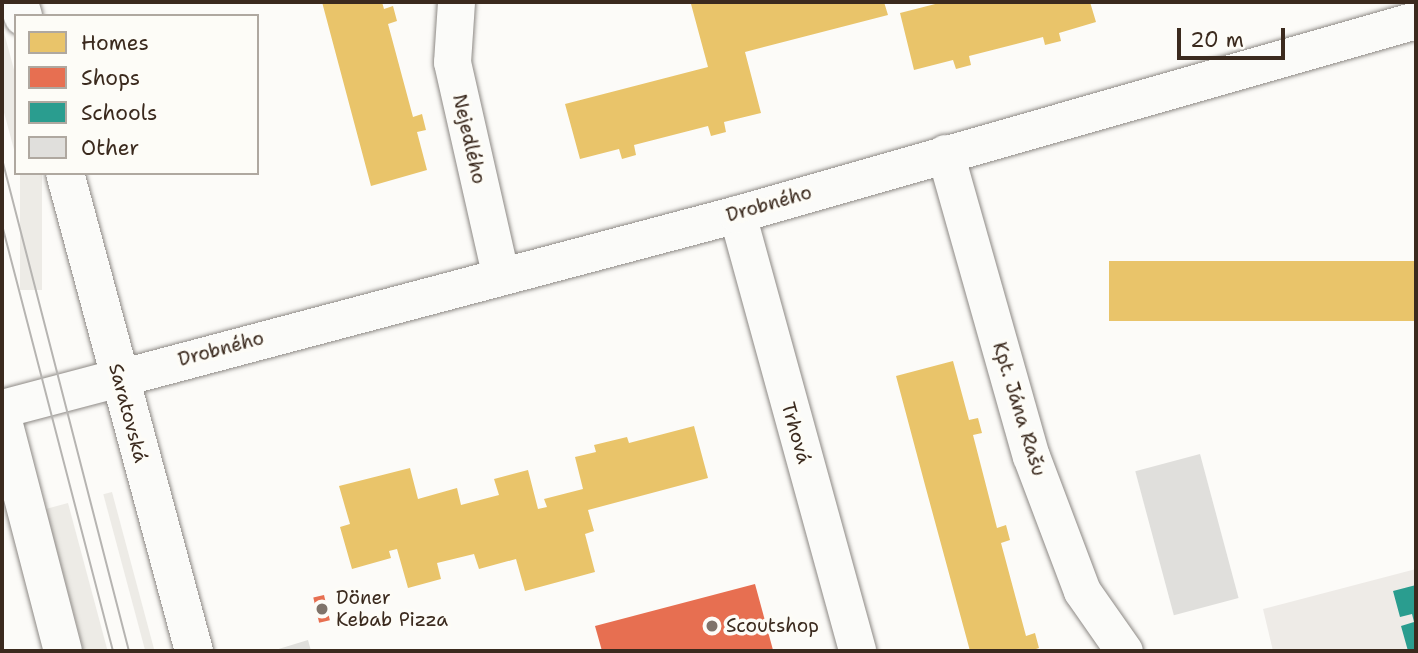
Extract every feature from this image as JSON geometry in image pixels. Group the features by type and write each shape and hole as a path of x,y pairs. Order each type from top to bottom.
{"main road":[{"name":"Saratovská","path":"66,175 194,651"},
{"path":"2,409 119,378"},
{"path":"2,417 63,651"}],"street":[{"name":"Nejedlého","path":"456,2 452,62 499,274"},
{"name":"Drobného","path":"119,378 499,274 737,214 1416,20"},
{"name":"Kpt. Jána Rašu","path":"945,153 1031,456 1082,591 1124,651"},
{"name":"Trhová","path":"737,214 857,651"}],"shaded area":[{"path":"2,25 14,70 14,150 2,105"},
{"path":"20,175 42,175 42,290 20,290"},
{"path":"112,492 155,651 145,651 103,494"},
{"path":"68,503 108,651 84,651 46,509"},
{"path":"1416,569 1416,651 1273,651 1263,609"}],"building: Homes":[{"path":"322,2 382,2 384,9 393,6 397,21 388,24 413,117 422,114 426,130 417,132 427,170 371,186"},
{"path":"884,2 888,15 745,52 761,113 724,122 726,132 711,136 708,126 634,145 636,155 622,159 619,149 580,159 565,104 708,67 691,4"},
{"path":"943,2 1090,2 1096,22 1059,33 1061,41 1045,45 1043,37 969,56 971,65 956,69 953,60 914,70 900,13"},
{"path":"1109,261 1416,261 1416,321 1109,321"},
{"path":"953,361 969,420 978,418 982,433 973,435 997,528 1006,525 1010,540 1001,543 1026,636 1035,633 1039,648 1030,651 970,651 896,376"},
{"path":"694,426 708,478 588,510 594,531 585,534 595,572 525,591 516,559 479,569 474,554 437,563 441,579 408,588 397,549 389,551 391,558 352,569 340,527 350,524 339,486 410,468 418,499 457,488 461,505 499,495 494,479 528,470 538,509 547,507 544,499 583,489 575,457 596,452 594,445 627,437 629,443"}],"building: Shops":[{"path":"755,584 773,650 602,651 595,626"},
{"name":"Döner Kebab Pizza","path":"324,595 330,620 319,623 313,597"}],"building: Schools":[{"path":"1416,585 1416,651 1408,651 1401,626 1414,622 1412,614 1400,617 1393,591"}],"building: Other":[{"path":"1200,454 1239,598 1174,615 1135,471"},
{"path":"308,640 311,651 272,651"}],"tram line":[{"path":"2,159 129,651"},
{"path":"2,225 113,651"}],"place":[{"name":"Döner Kebab Pizza","path":"322,609"},
{"name":"Scoutshop","path":"712,626"}]}
